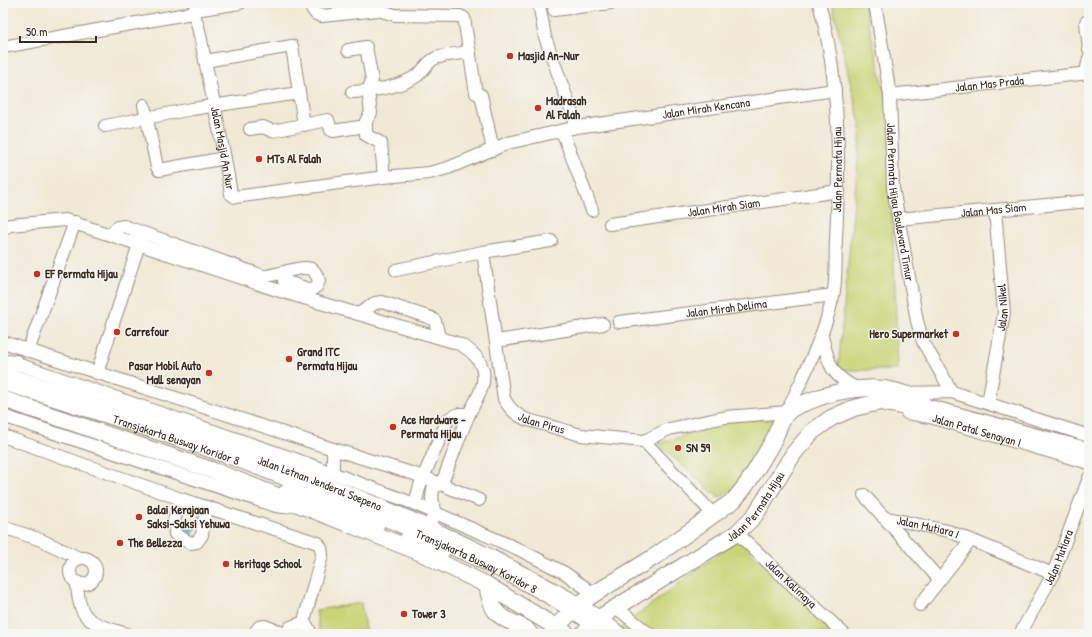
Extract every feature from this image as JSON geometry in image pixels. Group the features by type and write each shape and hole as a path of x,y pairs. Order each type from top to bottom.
{"main road":[{"name":"Jalan Letnan Jenderal Soepeno","path":"3,374 131,417 290,464 427,539 487,586 565,622 618,634"},
{"name":"Jalan Permata Hijau","path":"565,622 594,594 654,557 734,500 744,489 774,439 788,412 820,396 837,391 858,389 888,390 901,393 919,401 931,409"},
{"name":"Jalan Letnan Jenderal Soepeno","path":"3,399 124,447 300,504 427,539 536,581 565,622"},
{"path":"125,400 131,417"},
{"name":"Jalan Permata Hijau","path":"592,629 617,608 737,532 755,515 794,453 812,432 831,418 863,405 880,402 917,409 931,409"},
{"name":"Jalan Patal Senayan I","path":"931,409 1089,451"},
{"path":"774,439 783,448 794,453"},
{"path":"487,586 494,612 526,629 530,634"}],"street":[{"path":"3,47 190,13 194,10 240,3"},
{"path":"308,3 316,14 322,16 378,10 395,15 460,16 464,18 476,92 481,94 494,150"},
{"path":"539,3 545,37 577,127"},
{"path":"554,10 611,3"},
{"name":"Jalan Permata Hijau","path":"788,412 822,336 833,295 839,191 835,90 828,36 819,3"},
{"name":"Jalan Permata Hijau Boulevard Timur","path":"876,3 890,96 893,188 917,321 924,342 952,392"},
{"name":"Jalan Masjid An Nur","path":"190,13 194,16 215,105 231,194 235,197 384,177 429,173 494,150 508,143 577,127"},
{"path":"1086,22 1089,49"},
{"path":"205,61 295,45 299,93 304,125"},
{"path":"348,50 366,47 372,80 368,91 371,113 366,126 366,136 381,144 384,177"},
{"path":"352,92 368,91 397,84 415,76 431,61 437,58 470,52"},
{"path":"1088,72 1089,58"},
{"name":"Jalan Mas Prada","path":"890,96 1088,72"},
{"name":"Jalan Mirah Kencana","path":"577,127 835,90"},
{"path":"105,126 215,105 299,93"},
{"path":"144,105 156,167 159,170 225,158"},
{"path":"250,129 263,127 272,131 329,120 333,131 366,126"},
{"path":"562,131 592,210"},
{"name":"Jalan Mirah Siam","path":"610,224 839,191"},
{"name":"Jalan Mas Siam","path":"898,219 1089,201"},
{"name":"Jalan Nikel","path":"988,403 1004,314 995,210"},
{"path":"3,229 10,225 60,219 75,222 111,234 141,238 263,276 284,281 359,314 458,343 471,350 476,356 483,371 484,380 478,399 469,414 442,483 433,488 431,492 436,513 427,539"},
{"path":"28,351 75,222"},
{"path":"97,373 141,238"},
{"path":"396,270 482,252 551,241"},
{"path":"171,248 220,273 284,281"},
{"name":"Jalan Pirus","path":"482,252 497,341 504,400 510,409 525,419 581,435 644,441"},
{"name":"Jalan Mirah Delima","path":"619,322 833,295"},
{"path":"359,314 375,303 382,302 431,318 435,321 439,337"},
{"path":"497,341 603,324"},
{"name":"Jalan Permata Hijau","path":"822,336 828,361 834,373 842,381 858,389"},
{"path":"3,342 424,477 442,483 480,500"},
{"path":"42,372 50,358"},
{"path":"7,363 42,372 125,400 290,464 333,473 415,504 518,549 566,573 594,594"},
{"name":"Transjakarta Busway Koridor 8","path":"3,384 132,425 242,463 427,539"},
{"name":"Transjakarta Busway Koridor 8","path":"3,392 241,474 356,517 427,539"},
{"path":"901,393 952,392 1089,436"},
{"name":"Jalan Patal Senayan I","path":"863,405 930,418 1089,463"},
{"path":"714,515 644,441 669,429 705,421 734,416 788,412"},
{"path":"415,504 424,477 448,419 459,414 469,414"},
{"path":"3,416 124,447 276,506 284,507 300,504"},
{"path":"3,436 181,499 318,543 321,548 322,555 303,624"},
{"path":"333,449 333,473"},
{"name":"Jalan Mutiara","path":"1020,634 1053,574 1089,478"},
{"name":"Jalan Mutiara I","path":"864,495 939,579"},
{"path":"181,499 174,526 175,534 190,543 197,542 202,535 206,507"},
{"path":"258,523 264,502"},
{"path":"269,527 276,506"},
{"name":"Jalan Mutiara I","path":"884,517 948,531 1053,574"},
{"path":"3,528 41,540 79,558 88,559 93,562 96,571 94,576 87,583 77,582"},
{"name":"Jalan Kalimaya","path":"737,532 844,634"},
{"name":"Jalan Mutiara I","path":"920,605 971,540"},
{"path":"79,558 71,565 70,570 71,575 77,582 80,608 85,617 103,626 127,634"},
{"path":"617,608 649,634"},
{"path":"254,634 259,627 265,626 286,634 290,627 303,624"},
{"path":"303,624 311,634"}],"green space":[{"path":"832,3 864,3 888,108 898,370 838,370 861,128"},
{"path":"783,419 742,484 719,498 658,444 731,420"},
{"path":"738,539 836,634 627,634 620,628"},
{"path":"361,603 366,634 320,634 316,610"}],"water":[{"path":"181,518 197,521 196,529 190,536 180,534 177,527"}],"place":[{"name":"Masjid An-Nur","path":"510,56"},
{"name":"Madrasah Al Falah","path":"538,108"},
{"name":"MTs Al Falah","path":"259,159"},
{"name":"EF Permata Hijau","path":"37,274"},
{"name":"Carrefour","path":"117,332"},
{"name":"Hero Supermarket","path":"956,334"},
{"name":"Grand ITC Permata Hijau","path":"289,359"},
{"name":"Pasar Mobil Auto Mall senayan","path":"209,373"},
{"name":"Ace Hardware - Permata Hijau","path":"393,427"},
{"name":"SN 59","path":"678,448"},
{"name":"Balai Kerajaan Saksi-Saksi Yehuwa","path":"139,517"},
{"name":"The Bellezza","path":"120,543"},
{"name":"Heritage School","path":"226,564"},
{"name":"Tower 3","path":"404,614"}]}
